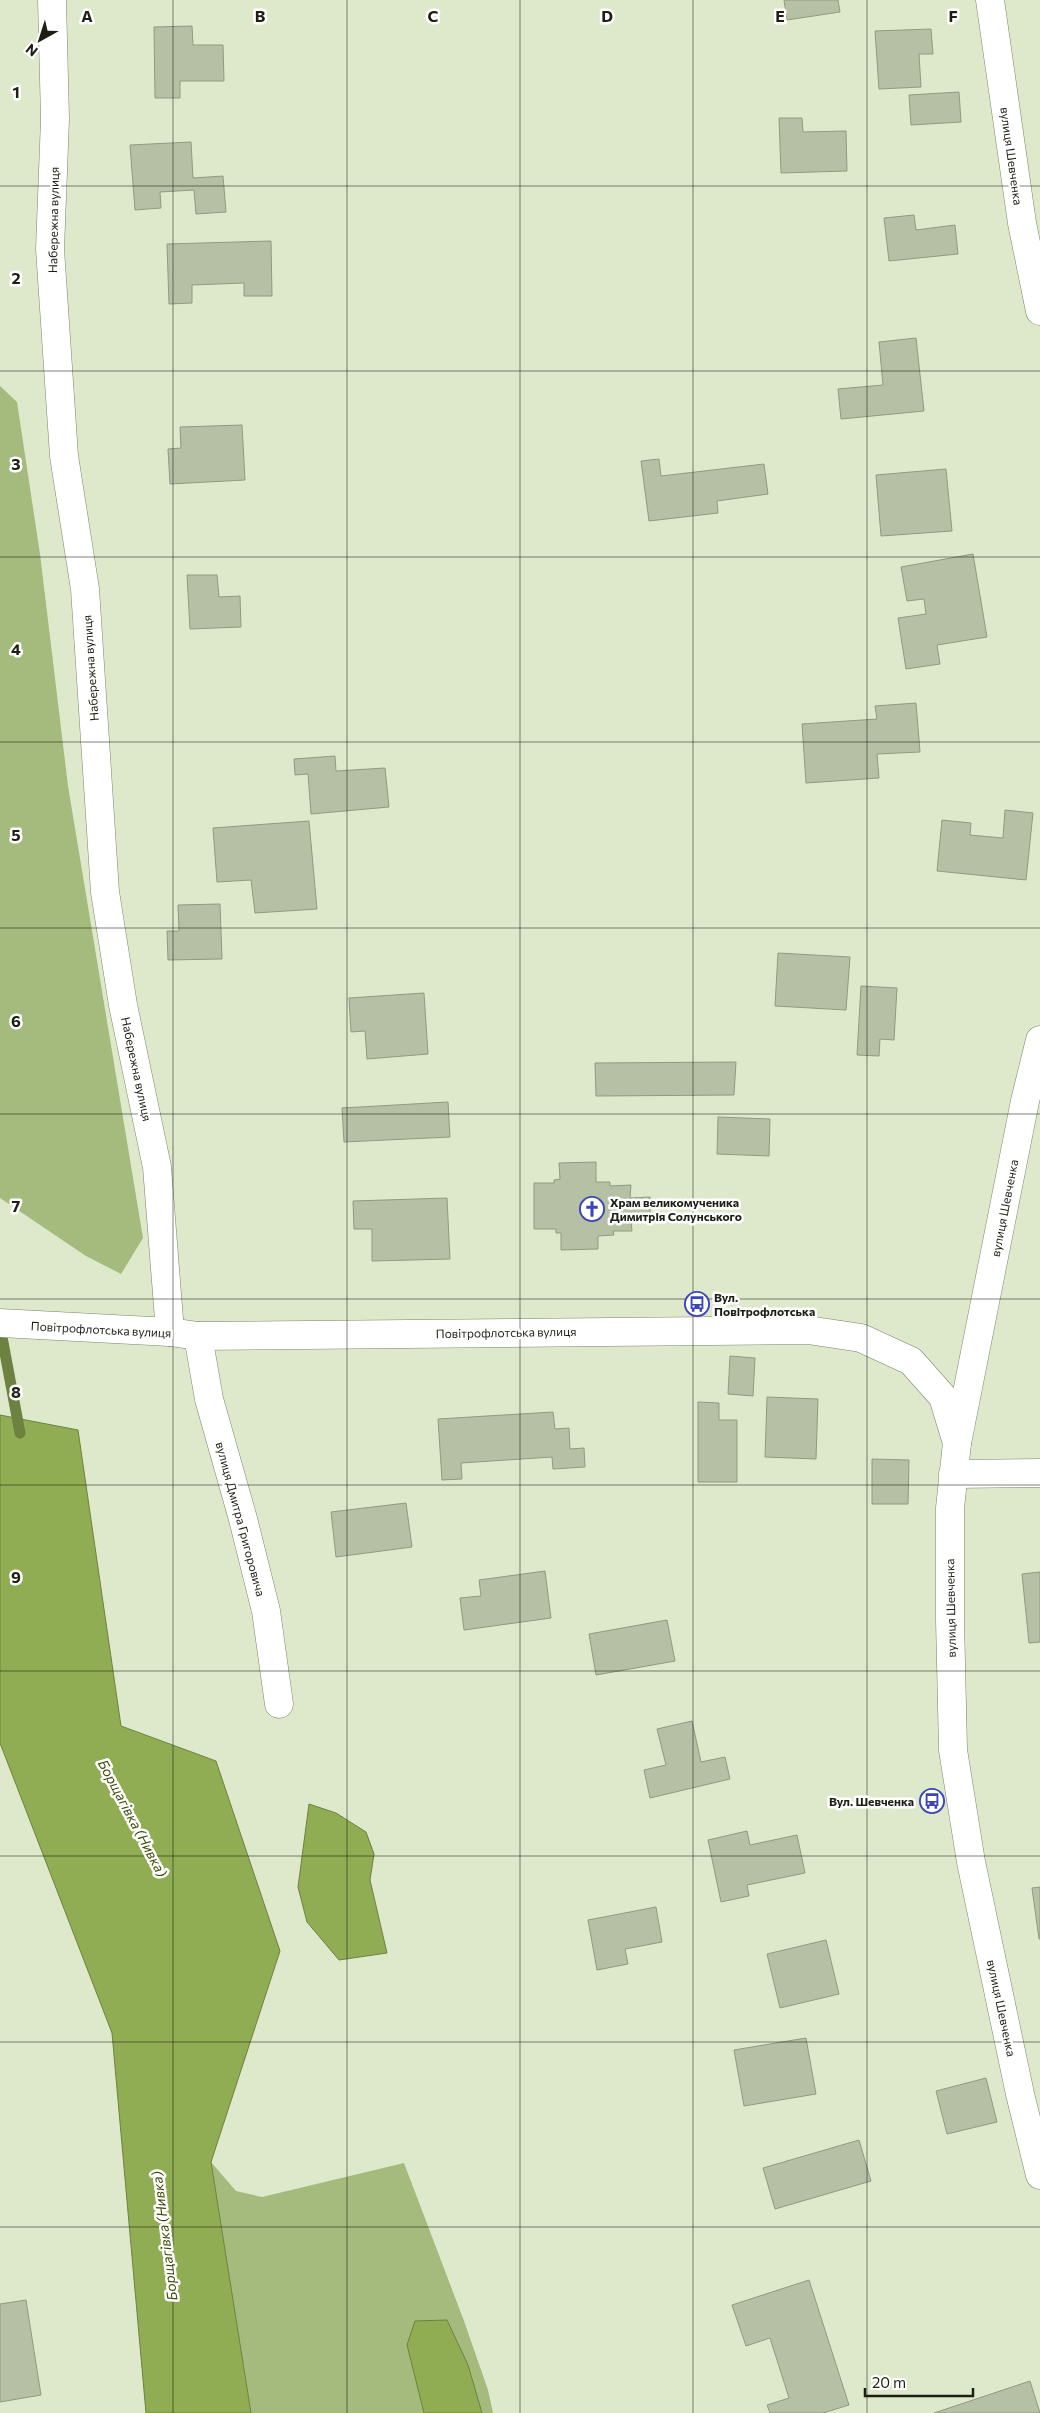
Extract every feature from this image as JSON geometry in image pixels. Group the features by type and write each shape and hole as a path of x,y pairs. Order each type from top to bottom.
{"street":[{"name":"Набережна вулиця","path":"52,0 55,119 50,249 64,456 85,588 106,892 123,1005 157,1167 170,1332"},
{"name":"вулиця Шевченка","path":"990,0 1022,223 1040,311"},
{"name":"вулиця Шевченка","path":"1040,1040 957,1442 950,1508 950,1620 954,1750 971,1862 1020,2094 1040,2175"},
{"name":"Повітрофлотська вулиця","path":"0,1323 170,1332 198,1336 808,1330 861,1338 910,1361 943,1396 957,1442"},
{"name":"вулиця Дмитра Григоровича","path":"198,1336 208,1399 243,1519 266,1611 279,1704"},
{"path":"953,1474 1040,1473"}],"shaded area":[{"path":"0,386 17,402 40,554 68,786 143,1238 121,1274 86,1256 0,1198"},
{"path":"211,2162 236,2191 262,2197 404,2163 464,2321 488,2390 493,2413 251,2413"}],"water":[{"path":"0,1415 78,1430 121,1726 216,1761 280,1951 211,2162 251,2413 146,2413 112,2033 0,1743"},
{"path":"309,1804 336,1813 366,1832 374,1854 370,1880 387,1953 339,1960 307,1922 298,1887"},
{"path":"447,2320 468,2365 482,2413 424,2413 407,2345 415,2321"}],"building":[{"path":"784,0 838,0 840,12 787,20"},
{"path":"192,26 193,45 223,45 224,81 180,81 180,98 155,98 154,27"},
{"path":"931,29 933,54 919,54 921,87 879,89 875,31"},
{"path":"959,92 961,122 911,125 909,95"},
{"path":"779,118 802,118 803,132 846,131 847,171 781,173"},
{"path":"191,142 193,178 223,176 226,212 196,214 194,190 160,192 161,208 135,210 130,145"},
{"path":"914,215 916,230 955,225 958,254 889,261 884,218"},
{"path":"271,241 272,296 244,296 244,283 192,285 192,303 169,304 167,244"},
{"path":"916,338 924,411 841,419 838,389 883,385 879,342"},
{"path":"242,425 245,480 170,484 168,449 181,448 180,427"},
{"path":"659,459 661,476 764,464 768,494 717,501 718,513 649,521 641,461"},
{"path":"946,469 952,531 881,536 876,475"},
{"path":"973,554 987,637 937,645 940,664 906,669 898,618 926,614 924,599 907,601 901,567"},
{"path":"187,575 217,575 219,597 240,596 241,627 190,629"},
{"path":"916,703 920,752 877,754 879,778 806,783 802,724 877,719 875,706"},
{"path":"335,756 336,771 385,768 389,807 311,814 308,774 295,775 294,759"},
{"path":"1005,810 1033,813 1026,880 937,871 942,820 971,823 970,835 1003,838"},
{"path":"309,821 317,909 255,913 251,880 217,882 213,828"},
{"path":"220,904 222,959 168,960 167,931 179,931 178,905"},
{"path":"778,953 850,957 846,1010 775,1006"},
{"path":"861,986 897,988 894,1040 880,1039 879,1056 857,1055"},
{"path":"424,993 428,1054 367,1059 365,1031 351,1032 349,998"},
{"path":"736,1062 734,1095 596,1096 595,1063"},
{"path":"448,1102 450,1137 344,1142 342,1108"},
{"path":"718,1117 770,1119 769,1156 717,1154"},
{"name":"Храм великомученика Димитрія Солунського","path":"596,1162 596,1182 610,1182 610,1186 631,1185 630,1198 650,1197 650,1220 631,1221 632,1231 613,1231 614,1235 598,1236 598,1249 561,1250 561,1233 556,1233 556,1229 534,1229 534,1183 554,1183 554,1180 560,1179 559,1163"},
{"path":"447,1198 450,1259 372,1261 372,1229 354,1229 353,1201"},
{"path":"730,1356 755,1358 753,1396 728,1394"},
{"path":"767,1397 818,1399 816,1459 765,1457"},
{"path":"698,1402 719,1403 719,1420 737,1420 737,1482 698,1482"},
{"path":"553,1412 555,1429 569,1428 570,1449 584,1448 585,1467 553,1469 552,1457 461,1463 462,1479 442,1480 438,1419"},
{"path":"872,1459 909,1460 908,1504 872,1504"},
{"path":"406,1503 412,1547 336,1557 331,1512"},
{"path":"545,1571 551,1618 464,1630 460,1598 481,1596 479,1580"},
{"path":"1040,1572 1040,1642 1029,1643 1022,1574"},
{"path":"667,1620 675,1661 596,1675 589,1634"},
{"path":"692,1721 701,1762 725,1757 730,1779 650,1798 644,1770 666,1765 657,1729"},
{"path":"747,1831 750,1845 797,1835 805,1873 747,1885 749,1896 721,1902 708,1840"},
{"path":"1040,1887 1040,1939 1039,1939 1032,1888"},
{"path":"656,1907 662,1942 625,1949 628,1964 597,1970 588,1920"},
{"path":"826,1940 839,1994 780,2008 767,1954"},
{"path":"806,2038 816,2094 744,2106 734,2050"},
{"path":"986,2078 997,2122 947,2134 936,2091"},
{"path":"859,2140 871,2181 775,2209 763,2168"},
{"path":"809,2280 849,2405 823,2413 770,2413 767,2405 789,2398 770,2338 746,2346 732,2305"},
{"path":"26,2300 41,2395 0,2402 0,2304"},
{"path":"1030,2381 1040,2413 934,2413"}],"waterway":[{"name":"Борщагівка (Нивка)","path":"2,1337 20,1433"}],"place":[{"name":"Храм великомученика Димитрія Солунського","path":"592,1209"},
{"name":"Вул. Повітрофлотська","path":"697,1304"},
{"name":"Вул. Шевченка","path":"932,1801"}]}
